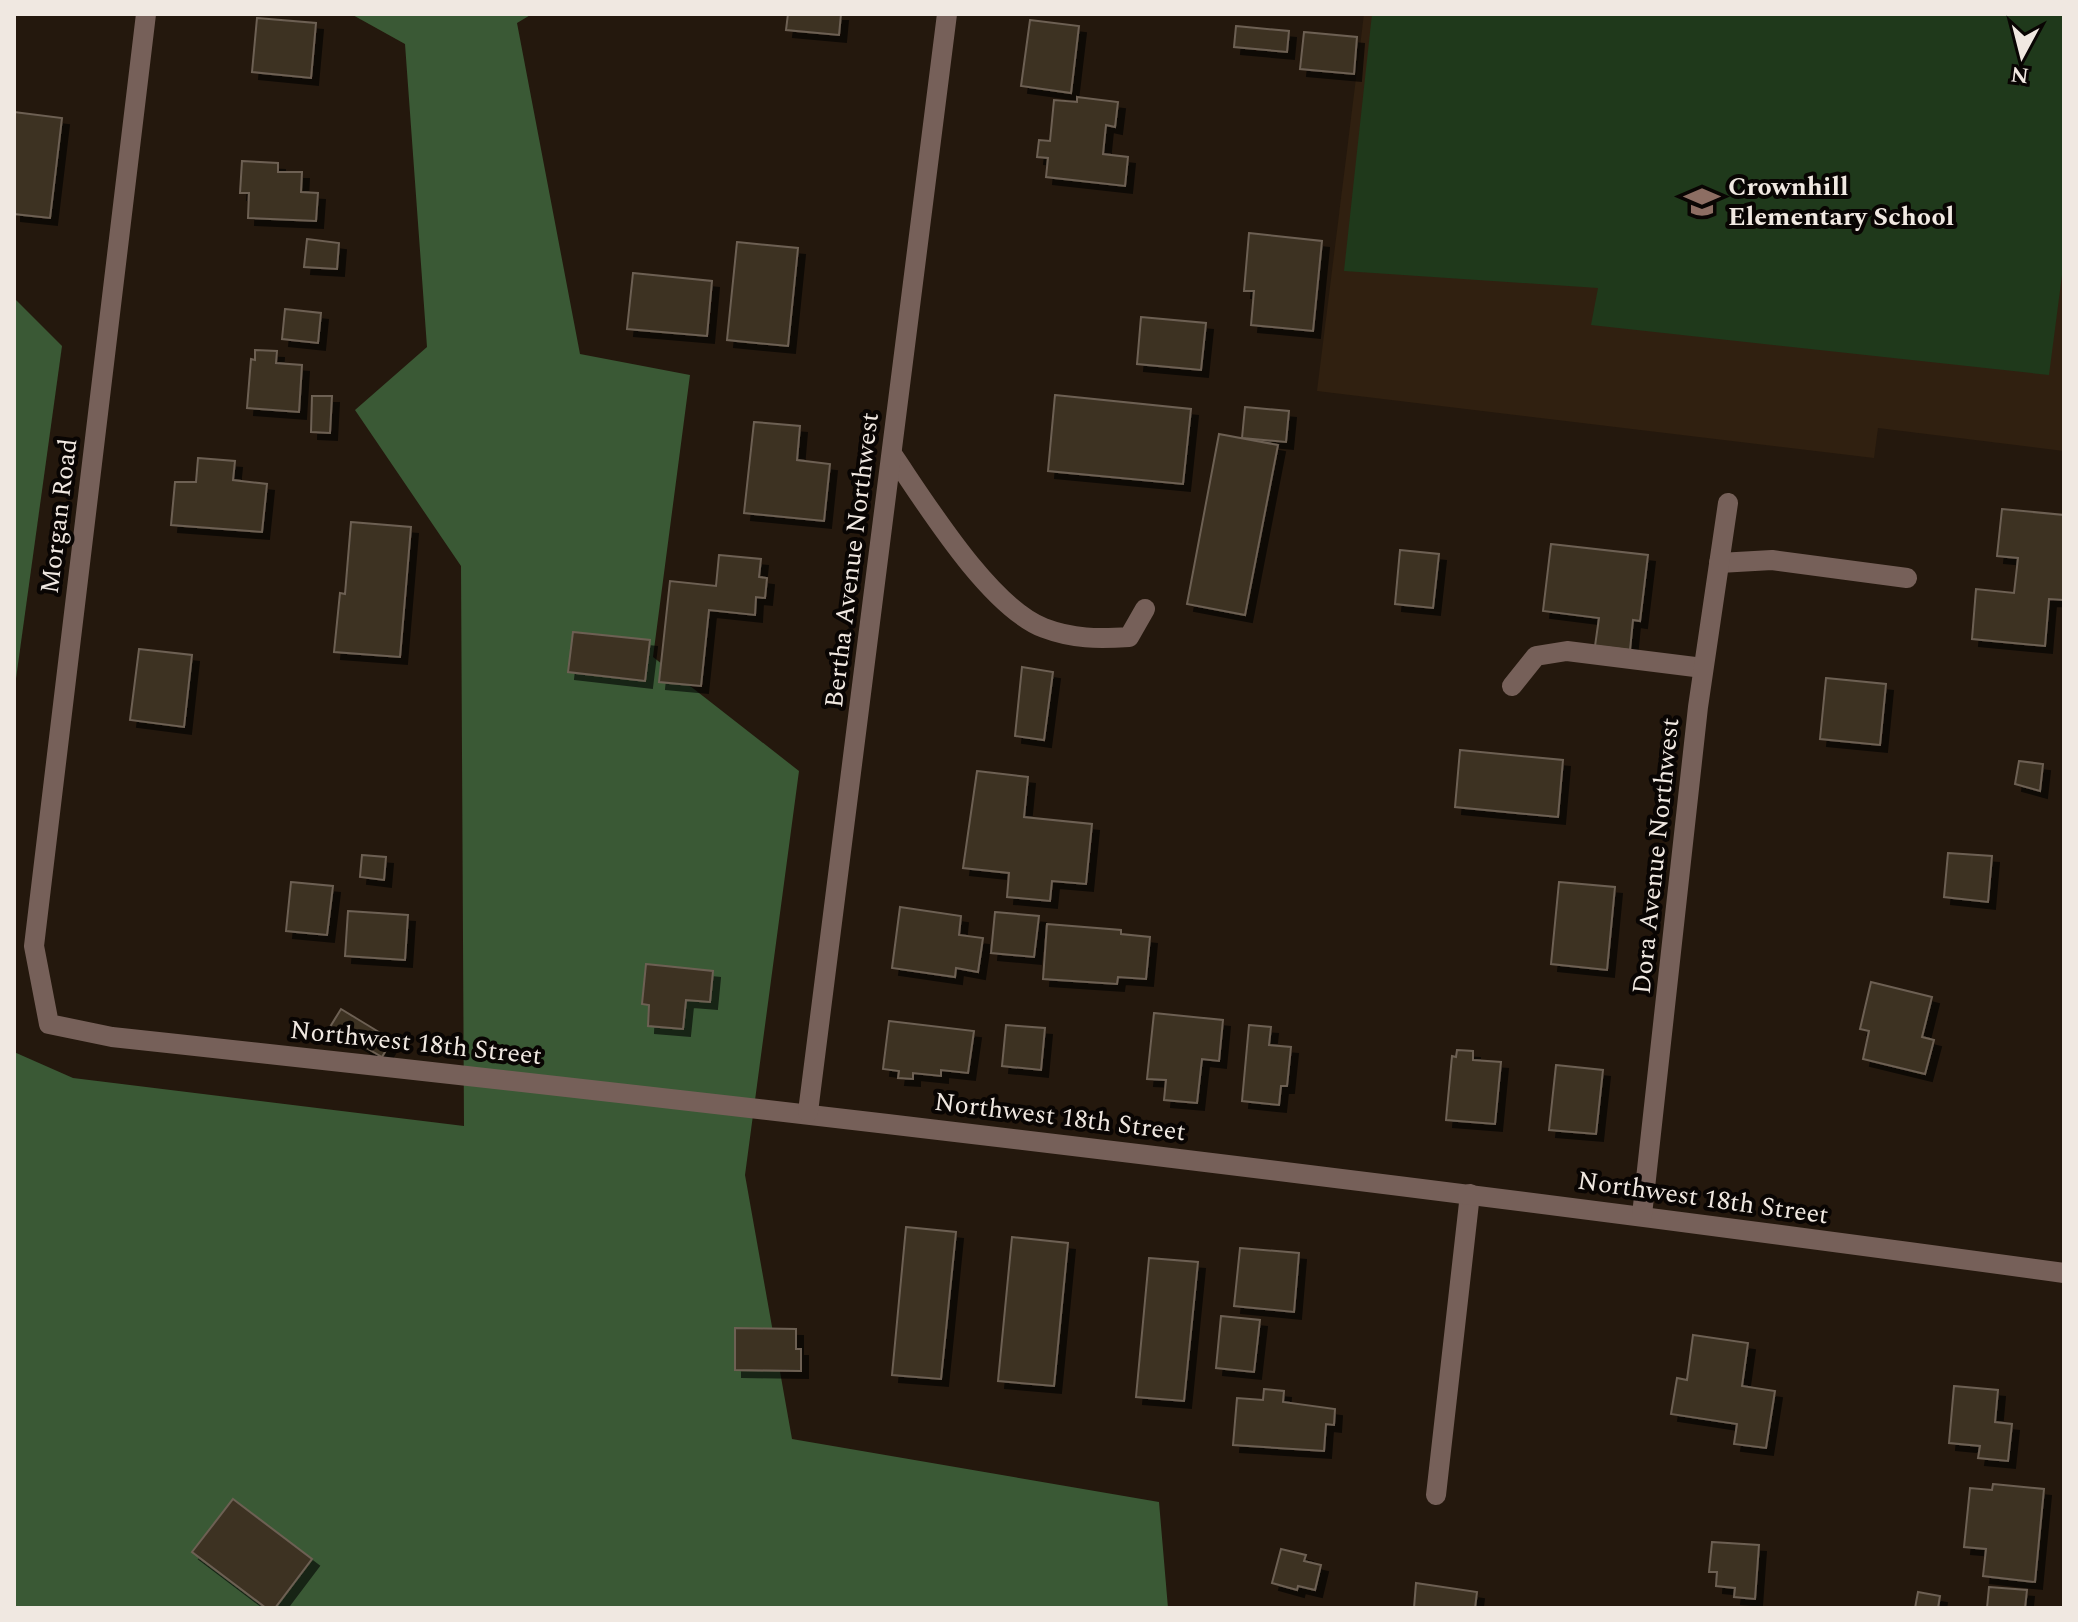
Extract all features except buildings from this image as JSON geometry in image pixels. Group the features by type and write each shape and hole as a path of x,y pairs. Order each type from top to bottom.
{"street":[{"name":"Morgan Road","path":"49,1024 34,946 146,14"},
{"name":"Bertha Avenue Northwest","path":"808,1112 947,14"},
{"path":"892,454 959,551 1000,596 1041,627 1088,640 1129,637 1145,609"},
{"name":"Dora Avenue Northwest","path":"1642,1215 1703,668 1728,503"},
{"path":"1719,563 1772,560 1907,578"},
{"path":"1512,686 1536,656 1567,651 1703,668"},
{"name":"Northwest 18th Street","path":"49,1024 112,1037 808,1112 1642,1215 2064,1273"},
{"path":"1436,1495 1470,1194"}],"shaded area":[{"name":"Crownhill Elementary School","path":"1364,14 2064,14 2064,451 1878,428 1874,458 1317,391"}],"green space":[{"path":"351,14 532,14 517,23 580,354 690,375 653,657 799,771 745,1175 792,1439 1159,1502 1168,1608 14,1608 14,1052 73,1078 464,1126 461,566 355,410 427,347 405,44"},
{"name":"Crownhill Elementary School","path":"1372,14 2064,14 2064,260 2049,375 1591,325 1598,288 1344,271"},
{"path":"14,298 62,346 14,693"}],"place":[{"name":"Crownhill Elementary School","path":"1702,202"}]}
